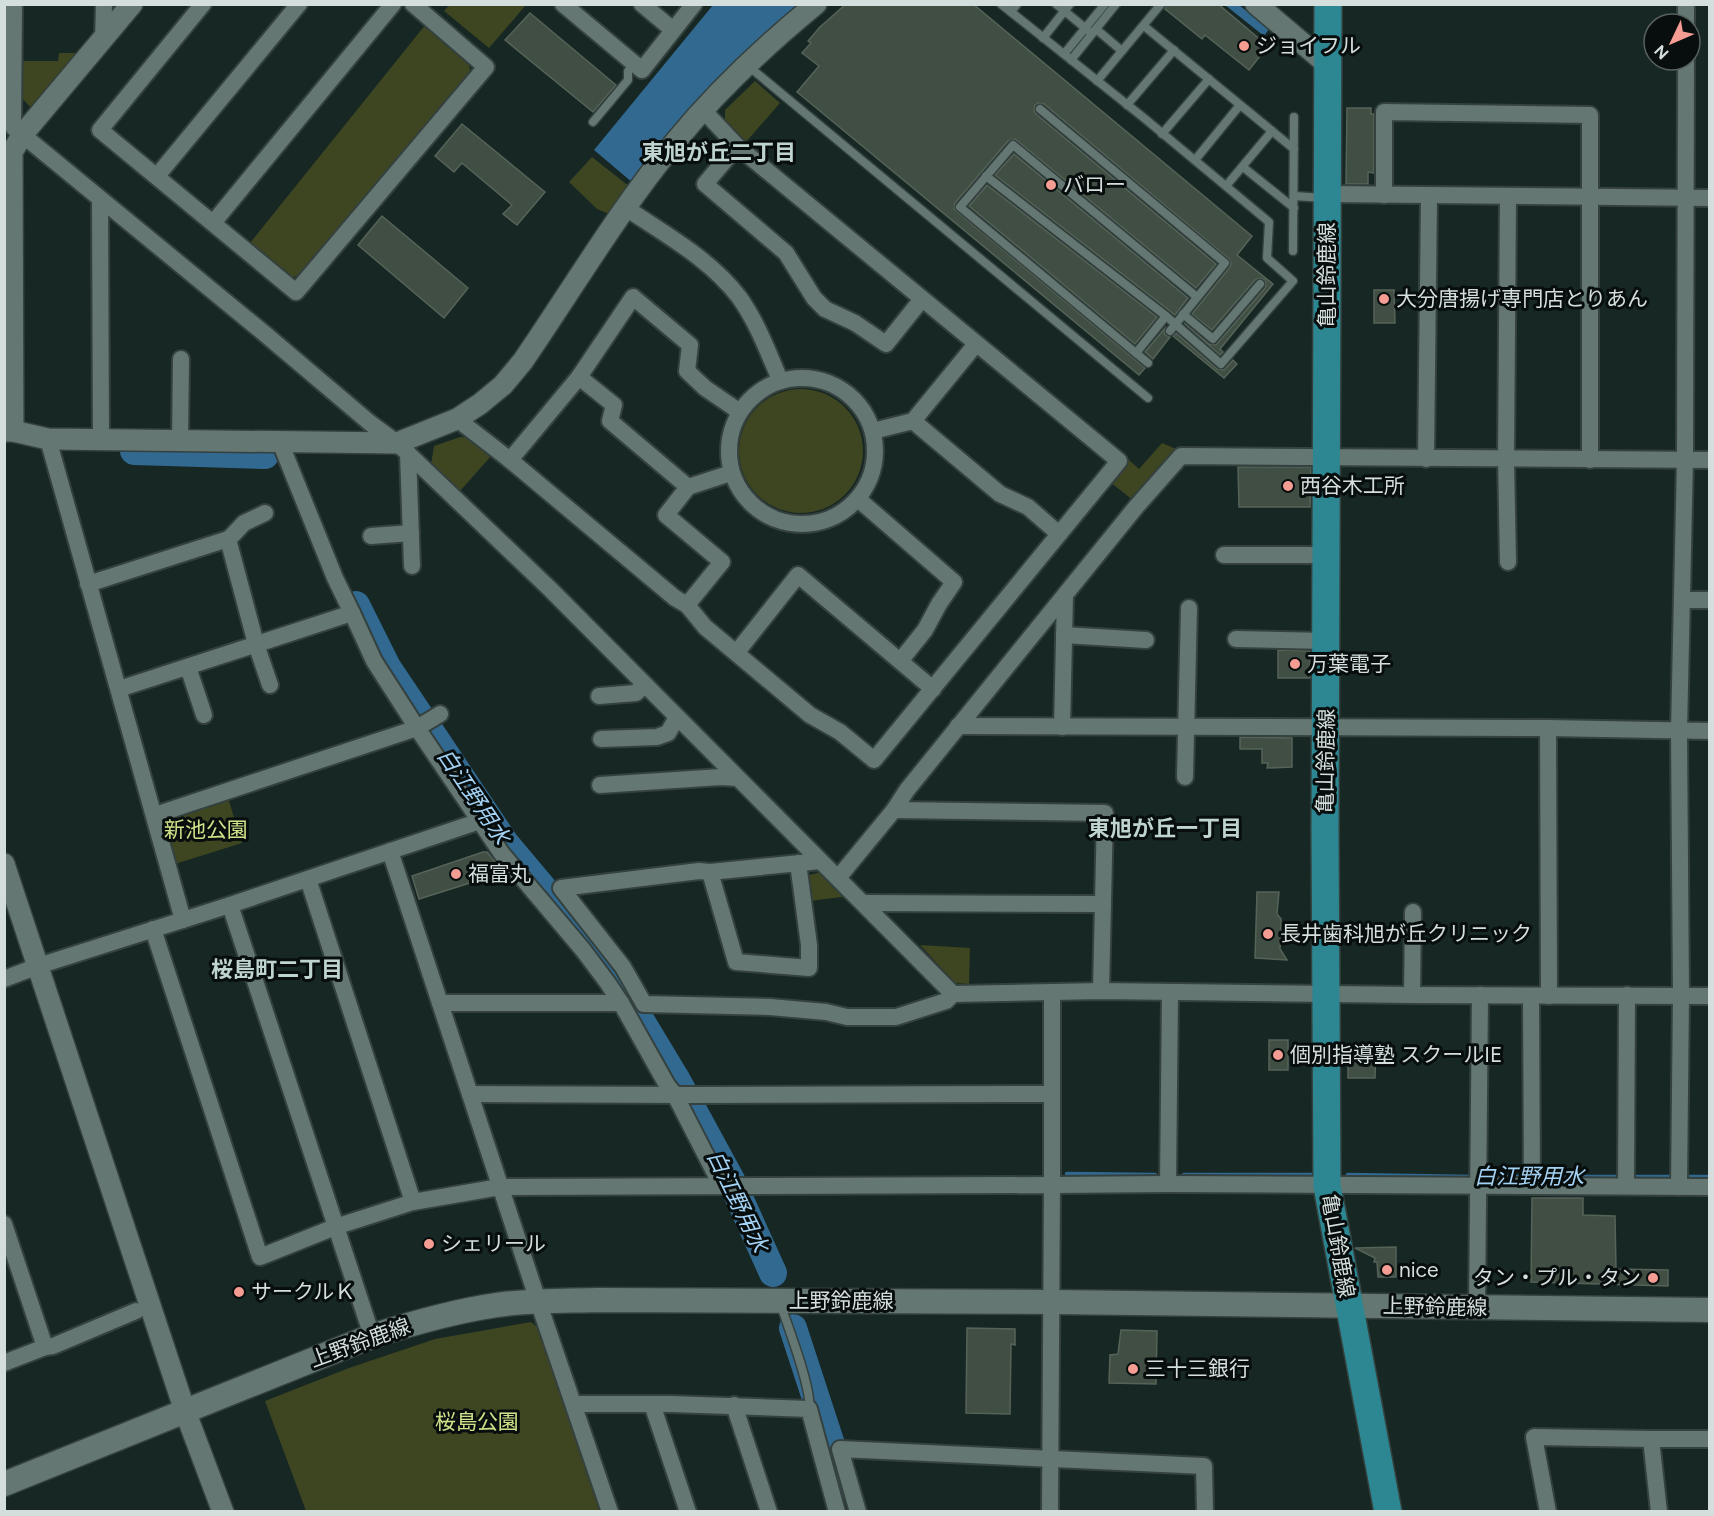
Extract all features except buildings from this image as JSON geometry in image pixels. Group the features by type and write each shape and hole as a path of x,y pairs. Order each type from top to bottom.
{"main road":[{"name":"亀山鈴鹿線","path":"1328,4 1325,994 1327,1186 1388,1512"},
{"name":"上野鈴鹿線","path":"4,1484 372,1336 428,1319 497,1305 538,1301 1052,1302 1710,1310"}],"street":[{"path":"103,40 104,4"},
{"path":"132,4 22,135 12,152 8,188 9,431 48,440 280,442 403,448 457,419 503,385 523,361 652,171 703,110 747,65 816,4"},
{"path":"203,4 100,130 296,292 486,67 413,4"},
{"path":"157,177 299,4"},
{"path":"213,223 393,4"},
{"path":"563,4 642,70 694,4"},
{"path":"642,4 674,30"},
{"path":"1256,4 1327,64"},
{"path":"11,8 13,127 403,448 550,588 953,994"},
{"path":"1679,1180 1681,995 1679,731 1685,459 1686,72"},
{"path":"457,419 510,460 675,598 687,604 705,627 810,715 840,732 874,760 1119,461 737,146 703,110"},
{"path":"1384,195 1384,112 1590,115 1590,460"},
{"path":"737,146 705,184 786,253 814,298 825,309 855,323 886,344 922,299"},
{"path":"1328,196 1710,198"},
{"path":"1426,459 1429,196"},
{"path":"1508,196 1506,459 1508,562"},
{"path":"100,199 100,440"},
{"path":"626,208 700,259 728,284 740,299 764,339 780,380"},
{"path":"510,460 579,377 633,297 690,345 687,371 705,388 740,412"},
{"path":"873,431 913,422 976,344"},
{"path":"180,441 181,359"},
{"path":"579,377 614,405 610,421 688,487"},
{"path":"807,378 822,380 837,387 853,400 866,416 873,431 873,464 867,483 858,499 844,510 815,522 790,524 772,519 753,504 736,484 731,473 730,441 740,412 746,403 764,388 780,380 807,378"},
{"path":"913,422 1000,494 1028,507 1059,534"},
{"path":"48,440 183,920"},
{"path":"280,442 335,578 374,662 502,854 583,950 621,1003 729,1185"},
{"path":"403,448 412,566"},
{"path":"838,878 894,810 958,726 1181,456 1710,460"},
{"path":"687,604 722,562 666,515 688,487 731,473"},
{"path":"858,499 954,582 925,630 901,660"},
{"path":"88,584 228,540 244,523 265,513"},
{"path":"371,536 411,533"},
{"path":"228,540 256,644 270,685"},
{"path":"1224,555 1327,555"},
{"path":"737,652 798,575 933,689"},
{"path":"1062,727 1065,595"},
{"path":"1682,600 1710,600"},
{"path":"1185,777 1189,608"},
{"path":"119,689 352,614"},
{"path":"1064,635 1146,640"},
{"path":"1236,639 1326,641"},
{"path":"189,667 204,715"},
{"path":"599,696 636,693 644,685"},
{"path":"155,815 419,727 440,714"},
{"path":"601,739 657,737 668,733 677,717"},
{"path":"958,726 1548,728 1710,731"},
{"path":"1548,728 1549,996"},
{"path":"600,785 721,777 737,778"},
{"path":"894,810 1105,813 1101,991"},
{"path":"4,979 480,821"},
{"path":"390,851 610,1512"},
{"path":"820,861 555,886 623,967 644,1004 770,1007 826,1012 848,1017 896,1017 946,1001 953,994 1101,991 1710,996"},
{"path":"710,872 736,962 809,968 809,945 798,863"},
{"path":"4,864 185,1411 223,1512"},
{"path":"308,879 413,1202"},
{"path":"863,903 1103,903"},
{"path":"230,905 372,1336"},
{"path":"1412,995 1413,912"},
{"path":"153,929 260,1257 335,1227 413,1202 500,1187 1168,1184 1327,1186 1478,1179 1679,1180 1710,1187"},
{"path":"1050,1512 1052,993"},
{"path":"1168,1184 1170,993"},
{"path":"1476,1308 1480,995"},
{"path":"1626,1180 1627,995"},
{"path":"1531,996 1532,1179"},
{"path":"440,1004 621,1003"},
{"path":"470,1094 1051,1094"},
{"path":"4,1224 45,1347"},
{"path":"4,1364 136,1311"},
{"path":"574,1404 734,1405 809,1409 837,1512"},
{"path":"652,1404 688,1512"},
{"path":"734,1405 769,1512"},
{"path":"1548,1512 1534,1437 1710,1439"},
{"path":"1651,1439 1659,1512"},
{"path":"858,1512 840,1449 1051,1457 1204,1466 1205,1512"}],"lane":[{"path":"986,176 1166,316 1172,328 1221,364 1293,281 1267,258 1269,222 1043,38 1014,8 1001,4"},
{"path":"1056,4 1067,8 1091,30 1122,51"},
{"path":"1091,30 1105,4"},
{"path":"1067,57 1116,4"},
{"path":"1097,81 1161,4"},
{"path":"1043,38 1067,8"},
{"path":"1144,26 1294,149"},
{"path":"1127,105 1174,50"},
{"path":"593,122 628,80 628,71 634,63"},
{"path":"747,65 1148,398"},
{"path":"1162,134 1209,79"},
{"path":"1195,160 1240,105"},
{"path":"1040,109 1225,263 1172,328"},
{"path":"1293,251 1294,117"},
{"path":"1226,186 1272,131"},
{"path":"1148,363 960,207 1013,145 1197,297"},
{"path":"1243,166 1294,208"},
{"path":"1294,196 1328,196"},
{"path":"1183,314 1213,339 1260,284"},
{"path":"1136,353 1166,316"},
{"path":"780,1301 802,1370 810,1403 809,1409"}],"green space":[{"path":"449,5 526,5 489,48 444,11"},
{"path":"426,24 469,61 470,72 301,275 289,278 250,243"},
{"path":"59,53 80,53 33,110 19,95 21,61 58,61"},
{"path":"755,81 780,103 746,142 725,121 725,110"},
{"path":"592,157 630,187 609,214 597,209 569,182"},
{"path":"801,389 825,394 845,407 858,427 863,451 858,475 845,495 825,508 801,513 777,508 757,495 744,475 739,451 744,427 757,407 777,394"},
{"path":"460,437 471,438 492,455 460,491 431,464 434,446"},
{"path":"1162,443 1176,449 1169,462 1134,501 1110,482 1129,460 1139,469"},
{"name":"新池公園","path":"228,798 242,843 175,864 163,824 168,817"},
{"path":"821,872 842,893 842,897 810,901 806,876"},
{"path":"920,945 970,948 969,984 955,983"},
{"name":"桜島公園","path":"531,1322 539,1328 603,1511 306,1511 265,1401 349,1368 435,1339"}],"water":[{"path":"713,5 799,5 744,54 633,183 594,150"},
{"path":"1225,5 1239,5 1269,29 1264,36"}],"waterway":[{"name":"白江野用水","path":"134,451 265,455"},
{"name":"白江野用水","path":"356,605 387,667 505,843 595,950 615,978 676,1079 731,1180 773,1273"},
{"name":"白江野用水","path":"1067,1174 1155,1175"},
{"name":"白江野用水","path":"1184,1175 1314,1175"},
{"name":"白江野用水","path":"1348,1175 1474,1177"},
{"name":"白江野用水","path":"1483,1177 1528,1177"},
{"name":"白江野用水","path":"1537,1177 1621,1177"},
{"name":"白江野用水","path":"1630,1177 1675,1177"},
{"name":"白江野用水","path":"1684,1177 1710,1177"},
{"name":"白江野用水","path":"793,1328 844,1484"}],"place":[{"name":"ジョイフル","path":"1244,46"},
{"name":"バロー","path":"1051,185"},
{"name":"大分唐揚げ専門店とりあん","path":"1384,299"},
{"name":"西谷木工所","path":"1288,486"},
{"name":"万葉電子","path":"1295,664"},
{"name":"福富丸","path":"456,874"},
{"name":"長井歯科旭が丘クリニック","path":"1268,934"},
{"name":"個別指導塾 スクールIE","path":"1278,1055"},
{"name":"シェリール","path":"429,1244"},
{"name":"nice","path":"1387,1270"},
{"name":"タン・プル・タン","path":"1653,1278"},
{"name":"サークルＫ","path":"239,1292"},
{"name":"三十三銀行","path":"1133,1369"}],"district":[{"name":"東旭が丘二丁目","path":"719,152"},
{"name":"東旭が丘一丁目","path":"1165,828"},
{"name":"桜島町二丁目","path":"277,969"}]}
